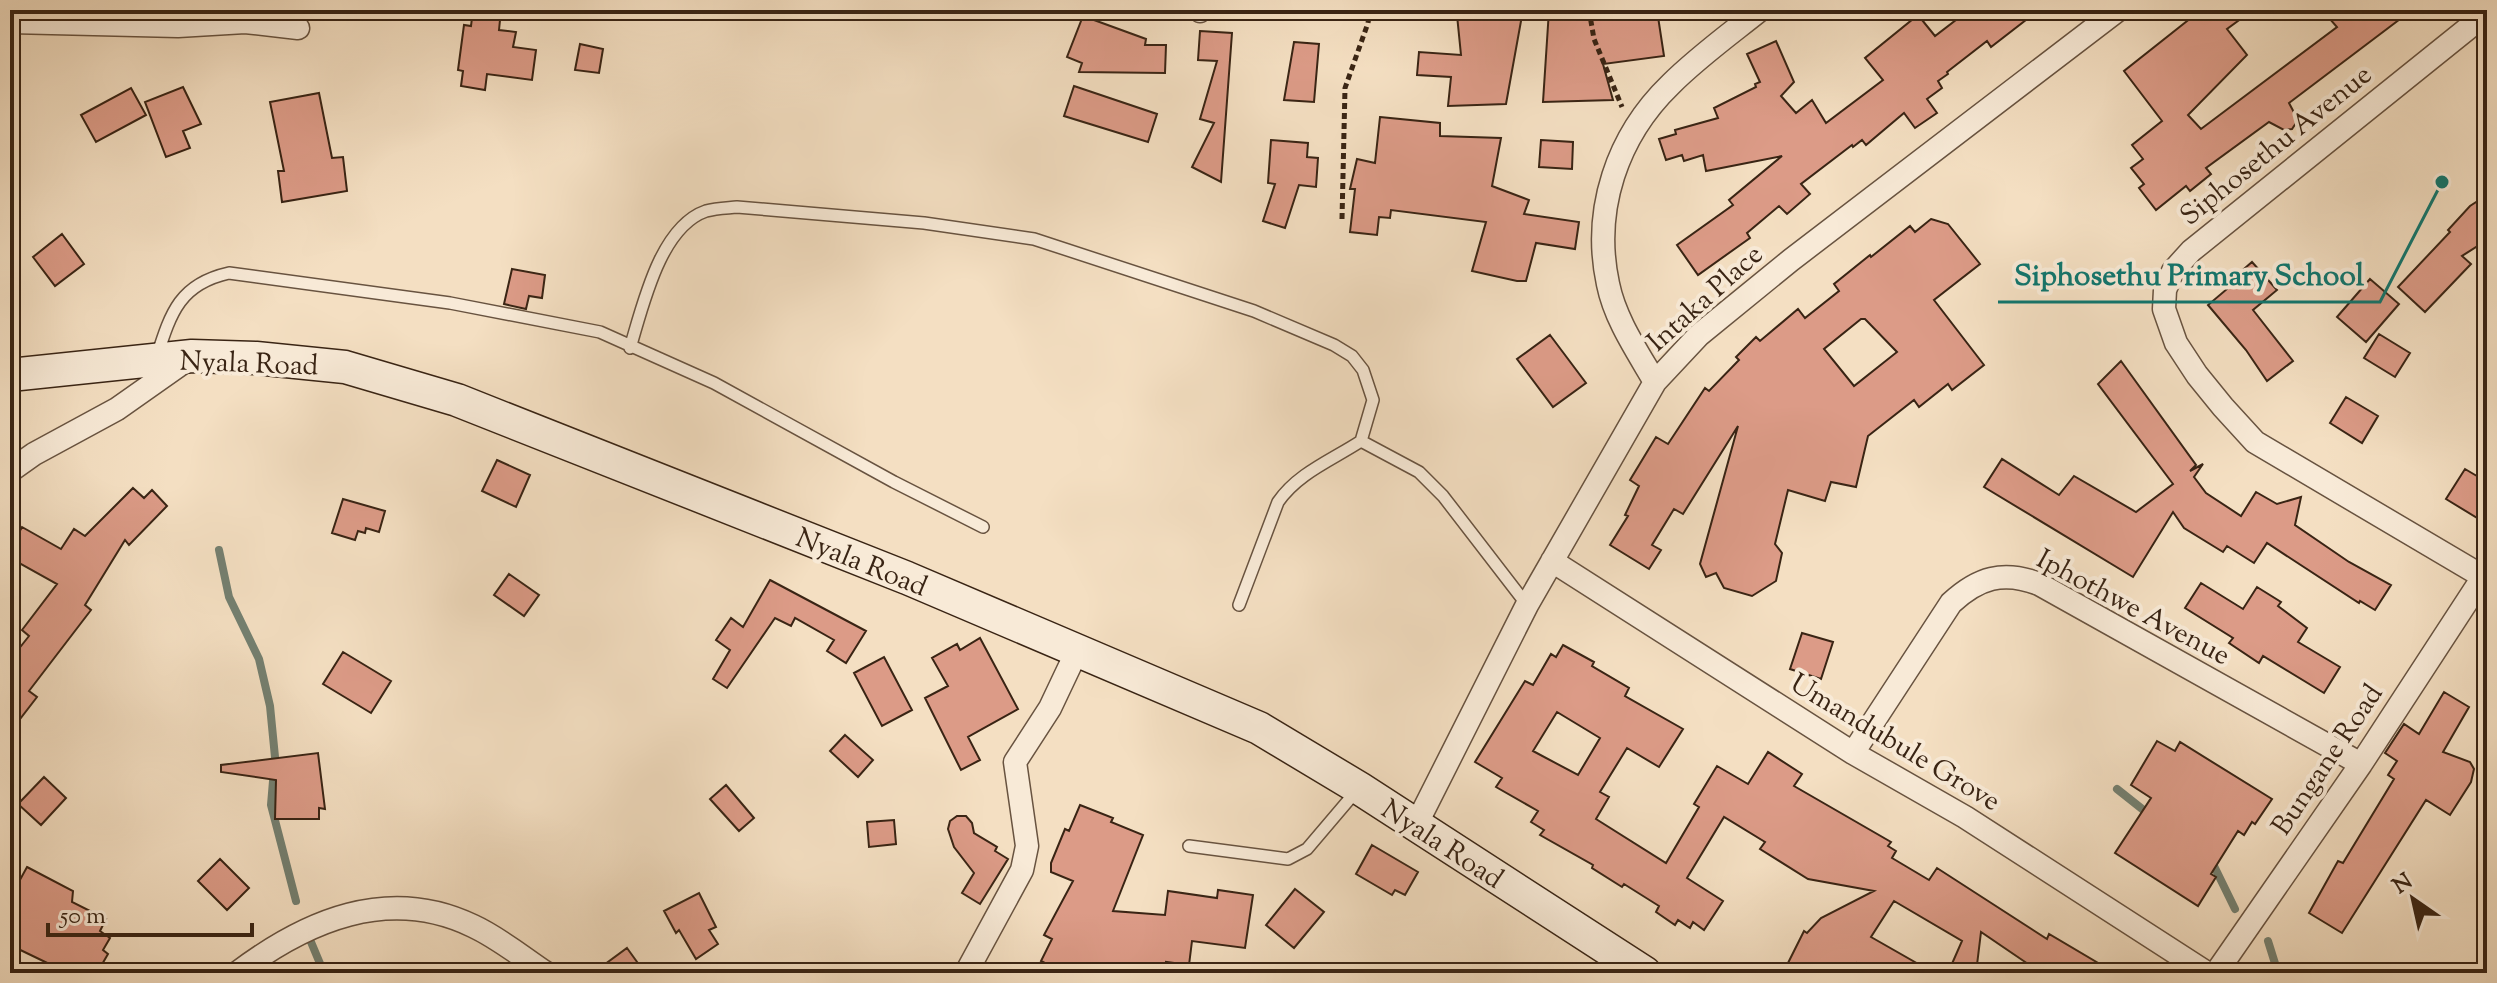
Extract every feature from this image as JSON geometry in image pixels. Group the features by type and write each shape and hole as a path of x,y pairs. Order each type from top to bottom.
{"street":[{"path":"1655,382 1624,328 1608,285 1602,233 1607,196 1634,126 1671,84 1760,10"},
{"name":"Intaka Place","path":"1416,825 1527,605 1655,382 1699,335 1791,260 2118,10"},
{"name":"Siphosethu Avenue","path":"2485,578 2255,442 2197,375 2176,343 2164,309 2165,290 2173,271 2191,251 2487,13"},
{"path":"10,22 178,26 245,22 298,28"},
{"path":"10,471 34,454 117,409 192,356"},
{"name":"Nyala Road","path":"10,375 192,356 256,358 345,367 457,400 907,578 1259,728 1359,788 1645,973"},
{"name":"Umandubule Grove","path":"1552,561 1853,753 1965,817 2207,973"},
{"name":"Iphothwe Avenue","path":"1853,753 1951,603 1965,590 1982,582 1999,577 2020,577 2039,584 2361,764"},
{"name":"Bungane Road","path":"2216,973 2485,578"},
{"path":"966,973 1022,870 1027,846 1015,762 1050,708 1077,651"},
{"path":"237,973 300,931 338,915 388,908 432,912 472,925 546,973"}],"lane":[{"path":"630,348 651,282 676,232 691,218 708,210 737,207 924,223 1034,239 1254,311 1334,345 1352,356 1363,370 1373,400 1361,441 1314,468 1287,488 1278,502 1239,605"},
{"path":"156,360 170,315 180,300 210,278 229,273 492,311 600,332 714,383 983,527"},
{"path":"1361,441 1419,472 1443,496 1527,605"},
{"path":"1189,846 1288,859 1307,849 1359,788"}],"path":[{"path":"1342,219 1345,88 1370,10"},
{"path":"1589,10 1594,39 1618,100 1634,126"}],"building":[{"path":"473,10 501,10 499,30 516,32 513,47 536,50 532,80 487,74 485,90 461,86 463,71 458,70 464,25 471,26"},
{"path":"1523,10 1506,104 1448,106 1451,77 1417,75 1419,52 1461,55 1457,15"},
{"path":"1549,10 1657,10 1664,56 1603,64 1613,100 1543,102"},
{"path":"1969,10 2039,10 1991,47 1987,41 1938,81 1942,88 1927,99 1937,113 1915,128 1904,113 1866,145 1862,140 1852,145 1801,184 1810,194 1787,214 1779,206 1747,233 1750,238 1698,275 1677,245 1733,205 1729,200 1782,156 1706,171 1703,155 1684,161 1682,155 1666,160 1659,139 1676,134 1675,130 1718,118 1714,108 1756,87 1755,84 1760,82 1747,54 1776,41 1794,82 1781,96 1796,113 1812,100 1826,123 1883,80 1865,58 1918,15 1935,36"},
{"path":"2201,10 2253,10 2227,29 2247,55 2188,115 2201,129 2337,27 2322,10 2412,10 2289,103 2298,120 2292,129 2284,130 2269,122 2206,168 2211,174 2190,191 2186,186 2156,210 2139,188 2144,184 2131,168 2143,159 2132,145 2162,121 2124,71"},
{"path":"1083,16 1146,39 1145,45 1166,45 1165,73 1079,72 1082,63 1067,57"},
{"path":"1200,31 1232,33 1221,182 1192,167 1214,123 1200,119 1217,61 1198,60"},
{"path":"1294,42 1319,44 1314,102 1284,100"},
{"path":"580,44 603,49 599,73 575,70"},
{"path":"1074,86 1157,114 1148,142 1064,116"},
{"path":"183,87 201,124 183,131 190,148 166,157 145,102"},
{"path":"131,88 146,115 96,142 81,115"},
{"path":"319,93 332,158 343,157 347,191 282,202 278,171 284,171 270,102"},
{"path":"1380,117 1440,123 1440,136 1501,138 1492,186 1529,200 1524,214 1579,222 1575,249 1536,243 1526,281 1517,281 1472,271 1486,222 1391,210 1390,218 1379,217 1377,235 1350,232 1355,189 1350,189 1357,159 1375,163"},
{"path":"1271,140 1308,143 1307,157 1318,158 1316,187 1299,185 1285,228 1263,221 1275,184 1268,183"},
{"path":"1541,140 1573,142 1572,169 1539,167"},
{"path":"2487,195 2487,240 2462,256 2471,264 2425,312 2398,287 2470,206"},
{"path":"1931,219 1948,224 1980,264 1934,300 1984,365 1952,390 1948,384 1919,407 1914,400 1868,436 1856,487 1831,482 1825,501 1788,490 1775,544 1782,553 1776,581 1752,596 1724,588 1716,573 1706,577 1700,564 1738,426 1683,514 1674,509 1652,545 1661,550 1649,569 1610,545 1628,516 1625,515 1639,486 1630,480 1656,437 1668,444 1705,388 1709,391 1756,337 1760,341 1798,309 1805,318 1839,291 1834,284 1870,255 1910,226 1915,232","holes":["1865,319 1897,352 1854,386 1824,349"]},
{"path":"62,234 84,264 55,286 33,257"},
{"path":"2252,262 2277,290 2253,310 2293,361 2267,381 2246,350 2208,305 2240,278 2237,275"},
{"path":"512,269 545,275 542,298 529,296 526,309 504,304"},
{"path":"2370,279 2399,304 2366,342 2337,317"},
{"path":"2379,334 2410,353 2395,377 2364,358"},
{"path":"1550,335 1586,383 1553,407 1517,359"},
{"path":"2121,361 2196,465 2190,471 2203,464 2194,477 2206,493 2241,516 2256,492 2277,504 2301,497 2295,525 2349,562 2391,585 2375,610 2359,603 2267,543 2254,563 2227,546 2223,552 2184,528 2173,512 2133,577 1984,487 2002,459 2059,495 2074,476 2136,512 2173,484 2098,384"},
{"path":"2346,397 2378,416 2362,443 2330,423"},
{"path":"497,460 530,475 516,507 482,491"},
{"path":"2465,469 2487,482 2487,524 2446,499"},
{"path":"133,488 144,498 152,490 167,506 129,545 125,540 85,605 91,610 29,691 37,697 10,732 10,660 29,636 22,630 57,584 10,558 10,549 22,527 61,549 74,529 85,536"},
{"path":"343,499 385,511 379,532 366,528 365,533 358,531 355,540 332,533"},
{"path":"509,574 539,595 524,616 494,595"},
{"path":"770,580 866,631 846,663 827,651 834,640 795,618 791,626 775,618 727,688 713,679 730,650 716,640 731,618 743,627"},
{"path":"2201,583 2243,609 2257,587 2281,602 2278,606 2307,628 2298,642 2340,667 2324,693 2263,656 2259,663 2229,643 2233,638 2185,608"},
{"path":"1802,633 1833,642 1821,679 1790,669"},
{"path":"980,638 1018,709 968,737 980,760 961,770 925,698 948,686 932,658 957,644 960,650"},
{"path":"1563,645 1594,662 1592,666 1629,688 1625,696 1683,729 1659,767 1627,748 1600,792 1609,797 1596,819 1666,863 1699,807 1694,804 1717,766 1748,784 1768,752 1802,774 1794,786 1891,842 1888,846 1896,851 1892,858 1929,880 1937,868 2047,939 2049,934 2115,973 2027,973 2031,966 1981,932 1976,973 1961,973 1951,966 1962,941 1894,901 1871,937 1934,973 1891,973 1878,966 1874,972 1857,963 1852,973 1783,973 1804,931 1807,933 1821,918 1874,891 1808,879 1760,849 1765,842 1724,817 1687,878 1723,901 1704,930 1693,922 1690,928 1678,920 1675,925 1656,912 1659,906 1624,884 1622,887 1592,868 1593,865 1540,835 1544,830 1531,822 1538,811 1496,787 1502,778 1475,762 1525,681 1533,685 1551,654 1556,657","holes":["1557,712 1600,738 1578,775 1533,751"]},
{"path":"343,652 391,681 371,713 323,684"},
{"path":"884,657 912,710 882,726 854,673"},
{"path":"2444,692 2469,707 2443,752 2470,762 2474,769 2471,782 2450,815 2426,800 2342,933 2309,913 2338,861 2343,863 2394,779 2388,775 2397,761 2385,753 2404,724 2419,734"},
{"path":"845,735 873,760 858,777 830,751"},
{"path":"2157,741 2175,751 2180,742 2272,799 2244,835 2238,831 2211,874 2216,877 2198,906 2115,853 2151,798 2131,785"},
{"path":"318,753 325,809 319,808 319,819 275,819 276,780 221,772 221,765"},
{"path":"44,777 66,798 41,825 18,804"},
{"path":"726,785 754,818 739,831 710,799"},
{"path":"1080,805 1113,818 1111,822 1143,835 1113,911 1165,915 1168,891 1217,898 1218,890 1253,895 1245,948 1192,941 1189,965 1166,962 1165,973 1064,973 1041,961 1052,939 1044,935 1073,881 1051,872 1051,863 1065,829 1069,831"},
{"path":"957,816 966,816 972,823 974,833 997,847 995,851 1008,859 980,904 962,893 974,873 954,847 948,829 950,821"},
{"path":"894,820 896,844 869,847 867,822"},
{"path":"1372,845 1418,872 1405,895 1395,890 1392,895 1356,874"},
{"path":"220,859 249,888 227,910 198,881"},
{"path":"27,867 73,891 72,902 106,919 100,931 110,938 103,950 108,954 97,973 68,973 10,945 10,898"},
{"path":"1295,889 1324,912 1294,948 1266,925"},
{"path":"699,893 716,927 709,930 718,944 696,959 664,911"},
{"path":"627,948 645,973 593,973"}],"waterway":[{"path":"219,550 229,597 259,659 270,706 275,757 271,805 296,901"},
{"path":"2117,789 2151,816"},
{"path":"2208,862 2214,866 2235,909"},
{"path":"2268,941 2278,973"},
{"path":"311,942 324,973"}],"place":[{"name":"Siphosethu Primary School","path":"2442,182"}]}
